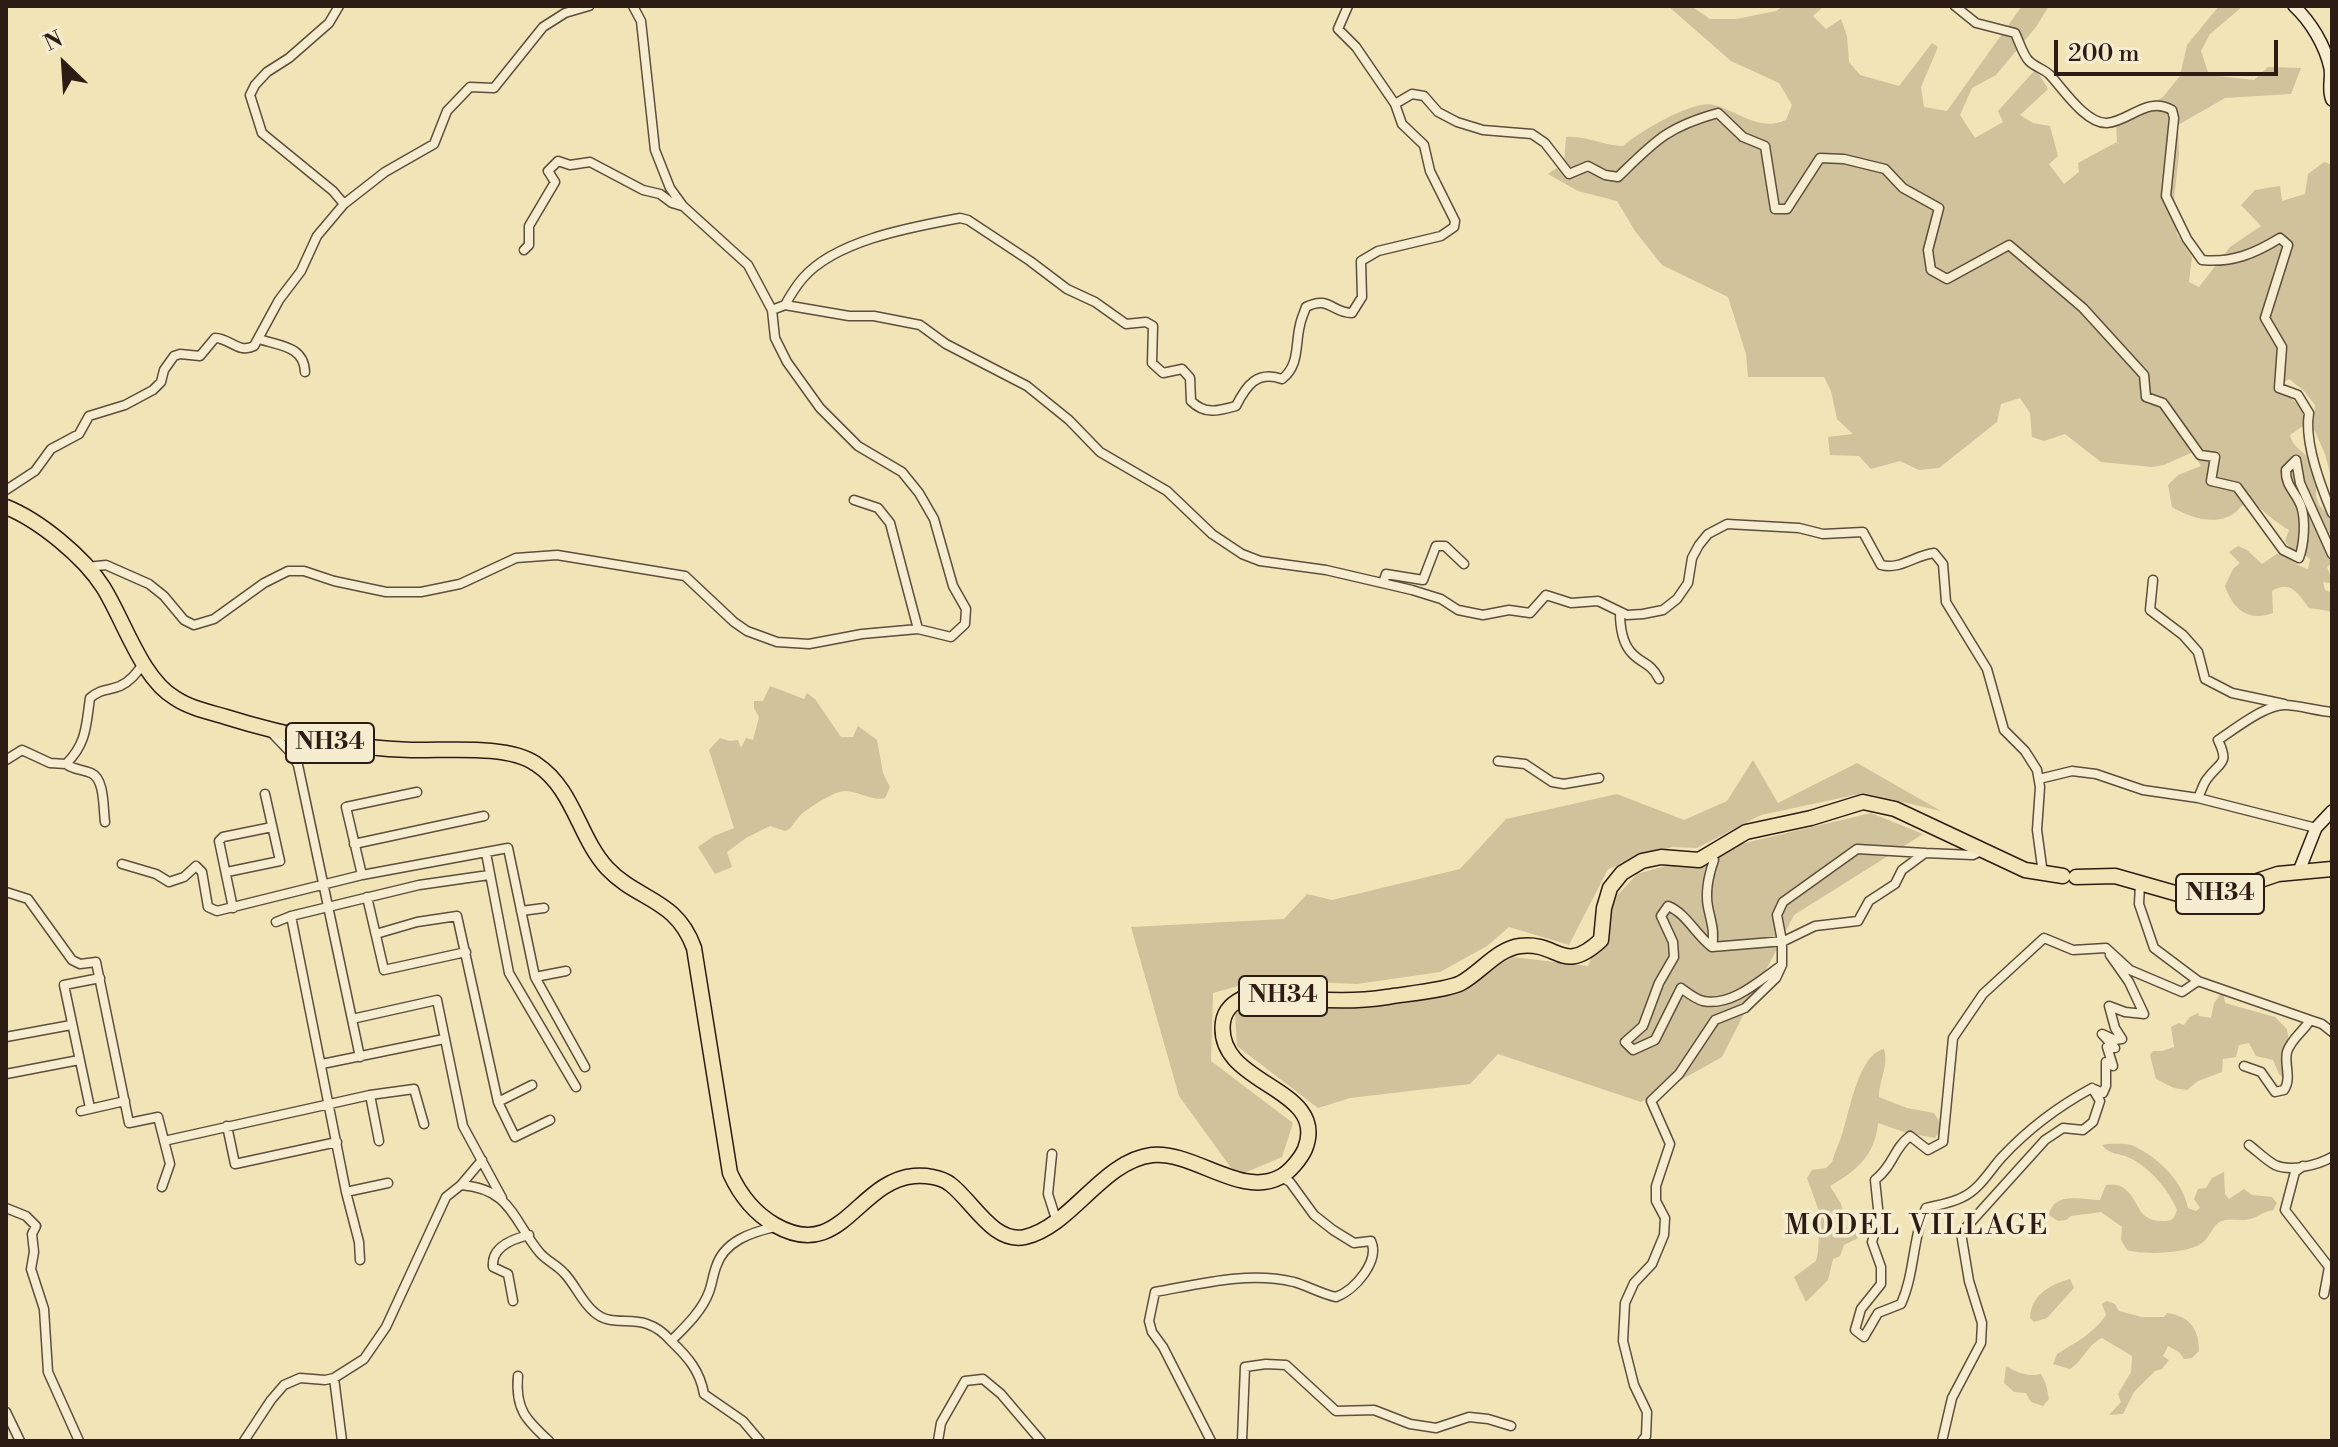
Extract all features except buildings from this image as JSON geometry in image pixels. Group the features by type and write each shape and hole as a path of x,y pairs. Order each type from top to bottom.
{"highway":[{"name":"NH34","path":"6,507 43,528 87,567 103,586 144,662 173,697 269,730 323,743 488,752 528,759 557,782 604,865 616,877 663,906 687,930 694,948 730,1173 753,1208 778,1227"},
{"name":"NH34","path":"1281,1177 1301,1157 1309,1132 1306,1120 1287,1096 1237,1064 1225,1045 1223,1022 1228,1009 1236,1001 1251,995 1267,994 1358,1000 1459,985 1505,950 1522,945 1573,958 1585,954 1601,940 1604,908 1610,888 1622,873 1642,861 1661,857 1699,860 1746,832 1811,818 1863,802 1895,809 2025,870 2070,877 2115,876 2196,899 2278,874 2332,869"},
{"path":"778,1227 798,1235 822,1233 834,1228 885,1187 916,1176 936,1178 950,1184 987,1221 1009,1236 1028,1236 1056,1219 1126,1164 1148,1156 1171,1155 1242,1182 1281,1177"}],"street":[{"path":"339,6 329,23 289,58 267,72 250,95 262,133 333,191 344,204"},
{"path":"6,490 35,471 51,449 79,434 89,416 125,405 153,390 161,382 164,370 174,356 200,356 215,338 220,337 245,350 254,346 279,300 301,271 312,243 344,204 385,172 434,144 447,111 470,87 494,88 543,27 565,13 589,6"},
{"path":"87,567 106,565 149,584 184,620 194,625 214,619 264,583 288,571 304,571 386,592 421,592 460,584 516,558 557,555 685,576 734,622 747,631 777,642 809,644 862,634 918,629 951,637 965,624 966,609 953,586 934,519 919,493 902,472 858,446 820,408 787,362 775,338 772,310 748,265 683,206 670,188 655,150 641,21 633,6"},
{"path":"785,305 803,277 827,259 907,228 960,218 968,220 1067,289 1095,302 1126,324 1146,322 1153,326 1152,363 1163,373 1182,369 1190,378 1191,401 1197,407 1212,413 1236,406 1247,384 1258,378 1271,375 1282,379 1289,374 1306,307 1316,302 1329,303 1344,313 1352,313 1362,297 1361,261 1378,251 1441,236 1454,227 1455,221 1430,171 1424,145 1402,124 1395,104 1356,47 1338,29 1348,6"},
{"path":"1955,6 1976,23 2015,33 2028,60 2048,73 2063,92 2099,122 2110,123 2143,107 2164,105 2172,110 2174,118 2166,196 2187,239 2202,260 2224,262 2261,249 2280,238 2288,245 2265,318 2282,347 2279,388 2298,395 2309,413 2306,428 2332,513"},
{"path":"2294,6 2309,20 2330,67 2329,96 2332,100"},
{"path":"1395,104 1412,94 1424,96 1438,112 1457,122 1483,130 1532,134 1545,143 1569,174 1588,166 1605,175 1618,177 1662,135 1688,121 1718,113 1743,137 1765,146 1775,209 1787,209 1820,158 1844,159 1885,169 1903,188 1939,208 1928,250 1931,270 1947,279 2009,245 2083,308 2144,375 2146,397 2163,403 2200,455 2215,457 2211,481 2237,487 2283,550 2299,558 2303,547 2301,505 2285,480 2286,470 2296,460 2300,483 2332,554"},
{"path":"524,250 529,245 529,226 555,182 548,171 558,161 570,165 590,162 643,190 660,194 672,203 683,206"},
{"path":"772,310 785,305 920,325 946,344 1027,386 1069,420 1100,452 1167,491 1198,523 1242,554 1260,561 1326,570 1427,594 1458,610 1483,615 1509,610 1530,613 1546,595 1571,603 1598,601 1627,615 1663,610 1671,605 1688,583 1692,558 1699,545 1708,534 1727,524 1799,528 1823,534 1863,532 1885,567 1898,566 1934,553 1943,564 1946,602 1987,669 2004,730 2025,751 2039,779 2037,830 2043,875"},
{"path":"259,339 298,352 303,357 305,372"},
{"path":"854,500 878,508 890,523 918,629"},
{"path":"1383,583 1386,574 1423,580 1436,546 1445,546 1464,564"},
{"path":"2153,580 2150,610 2183,635 2198,652 2205,679 2232,693 2332,712"},
{"path":"1620,612 1620,624 1631,652 1653,668 1659,679"},
{"path":"66,764 79,751 82,743 90,698 102,688 117,687 132,678 144,662"},
{"path":"2198,798 2207,778 2222,766 2224,753 2218,740 2266,710 2284,704"},
{"path":"269,730 298,765 360,1057"},
{"path":"6,760 22,750 50,763 66,764 95,774 100,780 105,822"},
{"path":"1498,761 1525,764 1552,782 1564,784 1599,778"},
{"path":"2039,779 2072,771 2096,774 2143,790 2198,798 2316,828"},
{"path":"362,875 346,807 417,792"},
{"path":"227,872 280,861 265,794"},
{"path":"2299,871 2316,828 2332,811"},
{"path":"354,844 484,816"},
{"path":"233,908 219,841 223,837 272,827"},
{"path":"1642,1441 1646,1436 1647,1412 1634,1385 1623,1341 1625,1303 1634,1283 1652,1264 1664,1235 1665,1218 1656,1201 1656,1186 1670,1144 1651,1101 1679,1074 1715,1020 1745,1008 1776,978 1782,965 1777,915 1780,906 1845,855 1863,847 1973,855 1983,850"},
{"path":"122,864 156,874 169,882 184,877 196,866 202,872 208,907 217,911 324,887 362,875 508,848 535,977 585,1067"},
{"path":"486,853 509,973 576,1087"},
{"path":"1782,965 1746,991 1717,1002 1699,1001 1681,988 1655,1040 1633,1050 1625,1042 1643,1026 1659,983 1674,957 1673,942 1661,916 1668,906 1677,910 1699,937 1712,947 1782,941 1815,926 1858,921 1869,901 1895,884 1902,870 1925,853"},
{"path":"1711,854 1714,860 1708,876 1707,903 1715,932 1712,947"},
{"path":"276,922 419,885 489,875"},
{"path":"2140,884 2139,904 2154,948 2198,981 2322,1024 2332,1032"},
{"path":"6,892 28,899 72,960 80,964 96,962 129,1123 158,1117 170,1164 162,1187"},
{"path":"367,897 384,970 466,952"},
{"path":"521,911 544,908"},
{"path":"291,916 331,1104 346,1192 359,1242 360,1260"},
{"path":"376,934 417,922 457,916 498,1102 515,1137 550,1120"},
{"path":"2092,1088 2045,1115 1964,1197 1926,1208 1919,1224 1909,1286 1901,1304 1878,1313 1864,1337 1855,1330 1861,1309 1881,1284 1881,1267 1872,1242 1879,1218 1875,1180 1887,1171 1900,1143 1910,1136 1928,1150 1943,1142 1953,1038 1983,994 2044,938 2073,950 2106,948 2130,970 2182,992 2198,981"},
{"path":"2092,1088 2103,1093 2106,1062 2113,1066 2107,1047 2115,1048 2102,1034 2115,1040 2122,1039 2115,1028 2109,1006 2144,1014 2129,982 2106,948"},
{"path":"535,977 566,971"},
{"path":"100,978 64,985 86,1109 125,1101"},
{"path":"352,1019 437,1000 463,1126 502,1198 543,1256 567,1275 595,1314 655,1325 690,1360 701,1380 704,1394 743,1421 760,1441"},
{"path":"2244,1066 2261,1072 2275,1092 2284,1090 2289,1083 2286,1056 2290,1045 2310,1020"},
{"path":"6,1037 71,1025"},
{"path":"322,1064 444,1039"},
{"path":"6,1074 79,1060"},
{"path":"498,1102 532,1085"},
{"path":"1942,1441 1952,1398 1981,1343 1982,1323 1969,1281 1961,1233 2045,1140 2063,1128 2083,1130 2093,1122 2100,1101 2092,1088"},
{"path":"164,1141 370,1095 414,1089 424,1124"},
{"path":"370,1095 379,1141"},
{"path":"227,1126 235,1164 337,1142"},
{"path":"2249,1145 2276,1165 2303,1166 2322,1163 2332,1157"},
{"path":"1052,1154 1048,1194 1056,1219"},
{"path":"244,1441 284,1385 300,1378 334,1378 364,1359 386,1327 446,1197 482,1160"},
{"path":"2303,1166 2295,1172 2285,1210 2329,1267 2324,1294"},
{"path":"1211,1441 1163,1347 1152,1332 1149,1321 1155,1292 1258,1277 1293,1282 1336,1297 1355,1283 1373,1254 1371,1241 1354,1243 1322,1222 1309,1209 1295,1186 1281,1177"},
{"path":"346,1192 388,1183"},
{"path":"461,1185 473,1186 502,1198"},
{"path":"6,1208 34,1222 36,1229 32,1234 34,1252 31,1269 44,1309 48,1372 79,1441"},
{"path":"671,1341 690,1322 709,1293 716,1264 725,1250 749,1232 778,1227"},
{"path":"513,1301 508,1274 493,1267 492,1262 495,1252 504,1245 529,1235"},
{"path":"1242,1441 1245,1367 1266,1364 1286,1365 1336,1411 1374,1410 1410,1424 1436,1428 1469,1417 1511,1426"},
{"path":"518,1376 516,1396 519,1405 549,1441"},
{"path":"334,1378 342,1441"},
{"path":"937,1441 941,1423 965,1381 983,1379 1001,1394 1041,1441"},
{"path":"6,1412 20,1441"}],"shaded area":[{"path":"1668,6 1691,6 1710,19 1736,19 1776,11 1783,6 1824,6 1813,16 1826,29 1841,19 1847,36 1849,62 1860,75 1899,86 1932,43 1938,47 1921,87 1924,107 1947,111 2022,6 2049,6 2036,27 1996,75 1972,88 1960,115 1975,138 2003,122 1998,111 2036,69 2048,89 2020,115 2033,123 2050,126 2058,156 2049,164 2064,184 2079,172 2078,163 2117,142 2116,121 2163,97 2180,76 2187,45 2219,6 2243,6 2210,34 2201,51 2209,75 2254,80 2268,67 2301,68 2291,94 2225,98 2178,125 2179,155 2173,208 2177,234 2192,257 2189,282 2199,287 2230,247 2261,226 2241,205 2255,190 2280,186 2282,201 2305,194 2308,174 2324,162 2332,165 2332,481 2325,454 2312,425 2315,405 2289,379 2274,389 2292,399 2303,413 2303,426 2290,435 2291,439 2309,458 2319,505 2332,518 2332,532 2326,536 2332,551 2332,563 2327,567 2332,580 2323,582 2325,590 2332,593 2332,616 2329,611 2309,608 2294,590 2284,587 2272,591 2273,613 2249,615 2232,602 2225,586 2233,569 2240,563 2229,552 2238,546 2262,564 2278,553 2308,569 2310,559 2305,555 2298,556 2285,541 2289,530 2253,501 2226,518 2210,520 2172,507 2168,485 2178,475 2201,466 2193,452 2152,467 2101,462 2065,434 2044,441 2032,437 2030,413 2020,398 2001,404 1997,422 1939,468 1919,470 1900,461 1871,469 1859,456 1830,455 1828,437 1853,434 1837,419 1831,391 1824,377 1748,377 1746,354 1728,297 1662,265 1635,231 1617,201 1578,191 1548,174 1564,163 1566,137 1623,146 1654,125 1705,104 1767,124 1786,120 1792,105 1779,83 1731,61"},
{"path":"770,686 804,699 807,693 815,699 841,737 853,737 858,726 877,740 883,773 890,787 885,798 879,799 849,791 831,795 805,811 788,830 770,826 746,838 727,852 732,867 715,874 698,847 734,828 709,750 720,738 738,740 741,748 746,738 753,740 759,717 754,701 763,701"},
{"path":"1753,760 1778,803 1857,763 1941,811 1864,793 1761,815 1697,848 1672,847 1608,869 1569,945 1509,927 1487,946 1440,972 1357,984 1260,980 1213,993 1211,1061 1293,1123 1282,1157 1237,1176 1179,1096 1131,927 1284,919 1307,894 1332,900 1460,869 1506,819 1617,794 1684,820 1727,801"},
{"path":"1871,813 1923,834 1794,915 1722,1057 1641,1102 1498,1054 1470,1084 1350,1098 1318,1108 1237,1046 1235,1013 1452,990 1513,957 1588,966 1614,899 1637,874 1753,841"},
{"path":"2223,991 2225,1003 2275,1017 2287,1029 2290,1049 2283,1078 2273,1060 2256,1056 2249,1043 2239,1045 2236,1057 2223,1059 2222,1072 2198,1081 2187,1090 2174,1088 2156,1079 2150,1055 2153,1051 2174,1047 2171,1027 2179,1023 2184,1025 2198,1013 2199,1016 2211,1018 2214,1003"},
{"path":"1884,1049 1879,1097 1907,1108 1934,1113 1940,1131 1935,1138 1878,1123 1873,1145 1863,1161 1830,1186 1841,1204 1847,1228 1858,1232 1858,1238 1844,1245 1840,1256 1833,1259 1828,1280 1806,1302 1794,1277 1816,1261 1820,1214 1807,1178 1812,1170 1826,1168 1832,1162 1862,1072 1875,1053"},
{"path":"2102,1145 2131,1145 2152,1157 2175,1180 2188,1208 2196,1211 2200,1208 2194,1199 2198,1189 2206,1188 2212,1178 2224,1172 2225,1194 2229,1199 2244,1189 2252,1195 2272,1197 2277,1203 2273,1210 2253,1218 2222,1221 2195,1247 2144,1253 2127,1250 2121,1240 2122,1227 2101,1212 2058,1221 2049,1215 2052,1207 2062,1200 2100,1200 2106,1185 2114,1185 2125,1189 2148,1218 2163,1221 2174,1217 2177,1210 2158,1180 2137,1162 2108,1151"},
{"path":"2070,1279 2074,1288 2047,1318 2034,1322 2030,1318 2031,1310 2038,1297 2049,1287"},
{"path":"2107,1301 2115,1304 2119,1311 2142,1317 2164,1317 2167,1313 2181,1317 2191,1324 2199,1343 2199,1351 2192,1358 2184,1359 2168,1346 2163,1356 2169,1360 2134,1392 2123,1414 2109,1415 2121,1402 2118,1394 2131,1372 2132,1356 2102,1338 2070,1369 2053,1364 2057,1354 2101,1322 2106,1315 2102,1304"},
{"path":"2006,1366 2023,1374 2041,1374 2049,1399 2043,1406 2031,1402 2026,1393 2014,1392 2004,1383"}],"district":[{"name":"MODEL VILLAGE","path":"1917,1227"}]}
